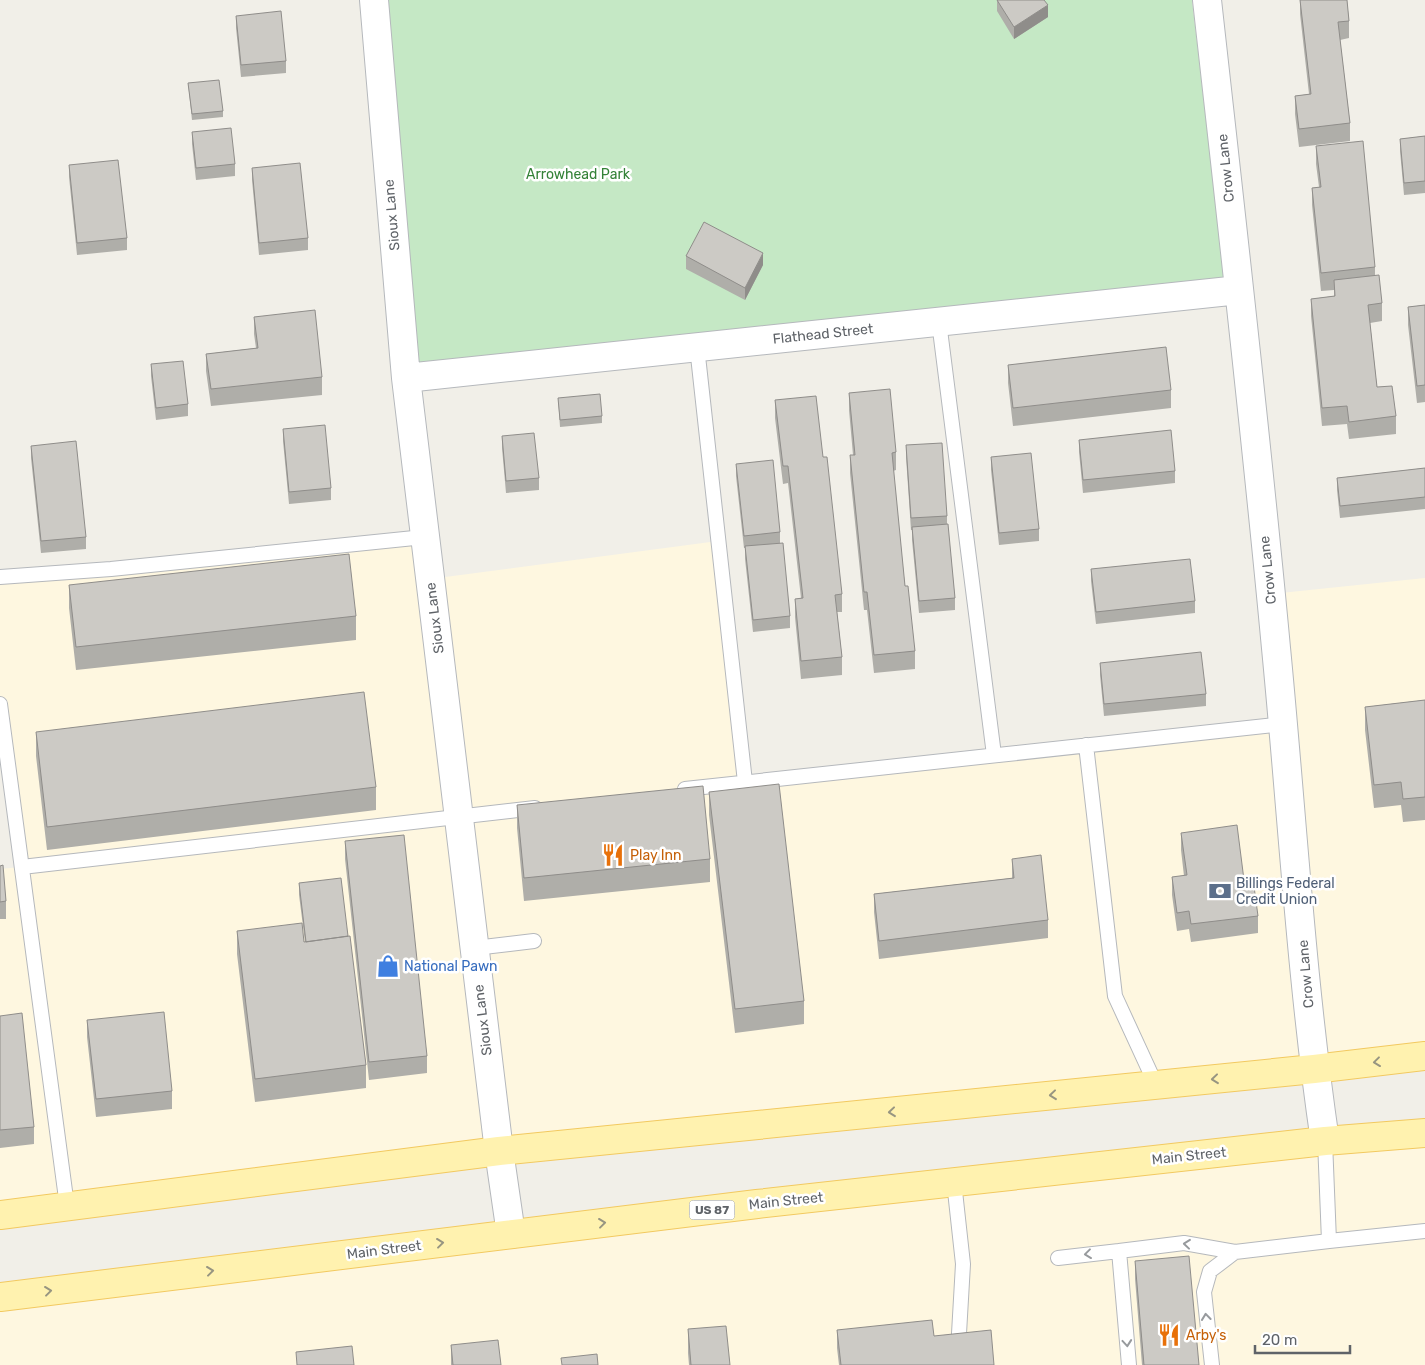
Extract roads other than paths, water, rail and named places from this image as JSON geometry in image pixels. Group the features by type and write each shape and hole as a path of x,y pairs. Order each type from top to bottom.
{"main road":[{"path":"0,1215 499,1151 1314,1069 1425,1056"},
{"name":"Main Street","path":"0,1298 511,1234 954,1182 1325,1141 1425,1132"}],"street":[{"name":"Sioux Lane","path":"374,0 406,378 474,948 511,1234"},
{"name":"Crow Lane","path":"1207,0 1240,290 1284,724 1314,1069 1325,1141"},
{"name":"Flathead Street","path":"406,378 1240,290"}],"lane":[{"path":"939,322 994,756"},
{"path":"696,347 745,782"},
{"path":"0,577 112,570 424,537"},
{"path":"0,704 67,1206"},
{"path":"676,791 1284,724"},
{"path":"1086,745 1114,996 1156,1085"},
{"path":"22,867 548,807"},
{"path":"474,948 534,941"},
{"path":"1325,1141 1329,1241"},
{"path":"954,1182 963,1264 958,1351"},
{"path":"1058,1258 1184,1243 1236,1252 1425,1231"},
{"path":"1118,1251 1129,1365"},
{"path":"1212,1365 1204,1292 1210,1271 1236,1252"}],"place":[{"name":"Play Inn","path":"613,855"},
{"name":"Billings Federal Credit Union","path":"1220,891"},
{"name":"National Pawn","path":"388,966"},
{"name":"Arby's","path":"1169,1335"}],"park label":[{"name":"Arrowhead Park","path":"578,174"}]}
